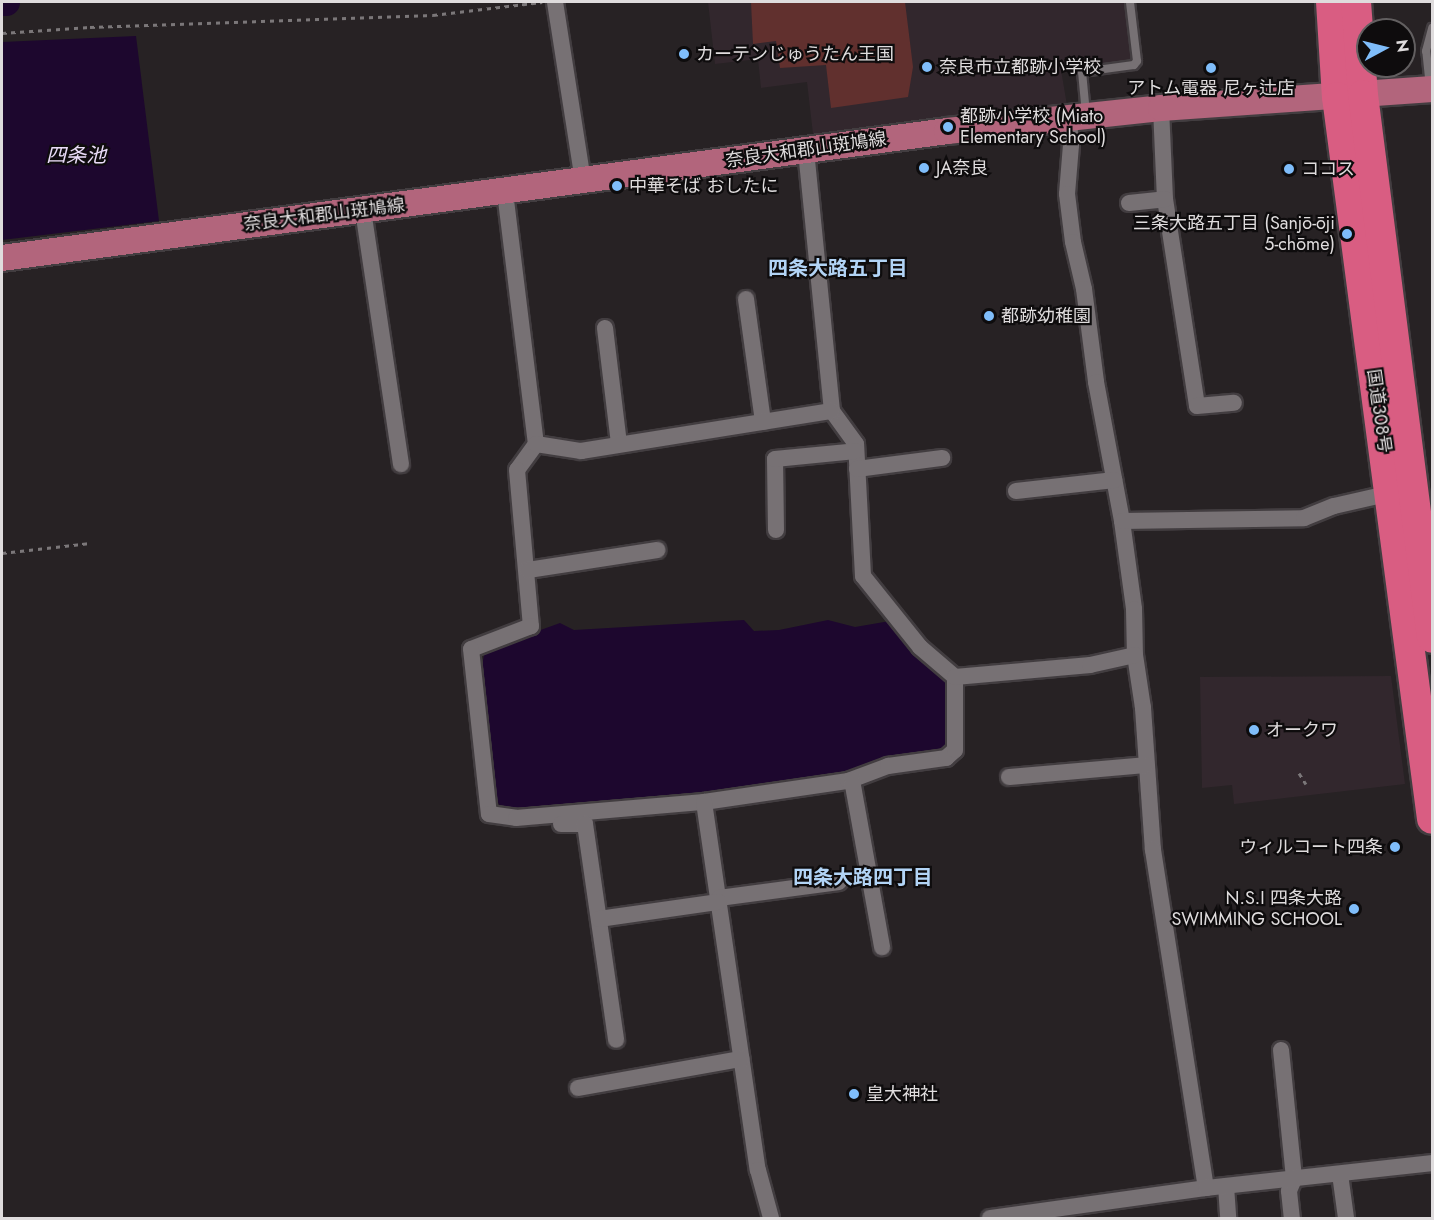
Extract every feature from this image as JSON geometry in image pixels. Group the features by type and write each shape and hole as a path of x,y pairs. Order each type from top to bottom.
{"highway":[{"name":"国道308号","path":"1330,2 1350,96 1402,492 1432,819"},
{"name":"国道308号","path":"1350,96 1356,2"},
{"name":"国道308号","path":"1402,492 1426,538 1432,638"}],"main road":[{"name":"奈良大和郡山斑鳩線","path":"2,258 505,192 806,149 1161,108 1431,89"}],"street":[{"path":"555,2 583,181"},
{"path":"1161,108 1165,199 1197,406 1234,403"},
{"path":"1078,118 1071,145 1067,194 1073,242 1084,289 1096,382 1122,520 1134,609 1134,655 1143,708 1145,765 1153,850 1206,1188"},
{"path":"806,149 832,411 856,444 863,576 920,647 956,677 1090,665 1134,655"},
{"path":"505,192 536,444 517,470 528,570 531,626 471,649 489,814 516,818 704,802 852,780 888,765 946,758 955,750 956,677"},
{"path":"1129,203 1165,199"},
{"path":"363,210 401,464"},
{"path":"746,299 764,422"},
{"path":"605,328 619,443"},
{"path":"536,444 581,451 619,443 832,411"},
{"path":"776,530 775,459 942,458"},
{"path":"1016,491 1114,480"},
{"path":"1122,520 1304,518 1334,506 1402,492"},
{"path":"528,570 657,550"},
{"path":"1009,777 1145,765"},
{"path":"852,780 882,947"},
{"path":"704,802 741,1059 759,1170 771,1218"},
{"path":"516,818 517,825 585,824 616,1040"},
{"path":"599,919 839,882"},
{"path":"1281,1050 1294,1179 1289,1191 1292,1218"},
{"path":"578,1088 741,1059"},
{"path":"990,1218 1206,1188 1432,1163"},
{"path":"1340,1174 1346,1218"},
{"path":"1226,1186 1228,1218"}],"lane":[{"path":"1078,118 1082,72 1134,65 1137,61 1130,2"},
{"path":"1431,89 1426,51 1432,28"}],"path":[{"path":"2,33 90,27 433,15 546,2"},
{"path":"2,554 90,543"},
{"path":"1299,773 1305,784"}],"shaded area":[{"name":"奈良市立都跡小学校","path":"708,2 1128,2 1133,64 1061,70 1067,105 813,134 807,82 761,88 758,59 715,64"},
{"path":"751,2 905,2 913,67 908,97 831,108 826,65 780,68 776,41 753,44"},
{"path":"1391,676 1405,784 1234,804 1232,785 1202,788 1200,677"}],"water":[{"name":"四条池","path":"136,36 159,221 2,240 2,42"},
{"path":"744,620 754,631 779,630 828,620 855,627 890,621 913,652 949,681 948,746 943,753 844,778 740,794 532,811 501,808 492,791 481,671 485,650 560,623 574,630"}],"place":[{"name":"カーテンじゅうたん王国","path":"684,54"},
{"name":"奈良市立都跡小学校","path":"927,67"},
{"name":"アトム電器 尼ヶ辻店","path":"1211,68"},
{"name":"都跡小学校 (Miato Elementary School)","path":"948,127"},
{"name":"JA奈良","path":"924,168"},
{"name":"ココス","path":"1289,169"},
{"name":"中華そば おしたに","path":"617,186"},
{"name":"三条大路五丁目 (Sanjō-ōji 5-chōme)","path":"1347,234"},
{"name":"都跡幼稚園","path":"989,316"},
{"name":"オークワ","path":"1254,730"},
{"name":"ウィルコート四条","path":"1395,847"},
{"name":"N.S.I 四条大路 SWIMMING SCHOOL","path":"1354,909"},
{"name":"皇大神社","path":"854,1094"}],"district":[{"name":"四条大路五丁目","path":"838,268"},
{"name":"四条大路四丁目","path":"863,877"}]}
